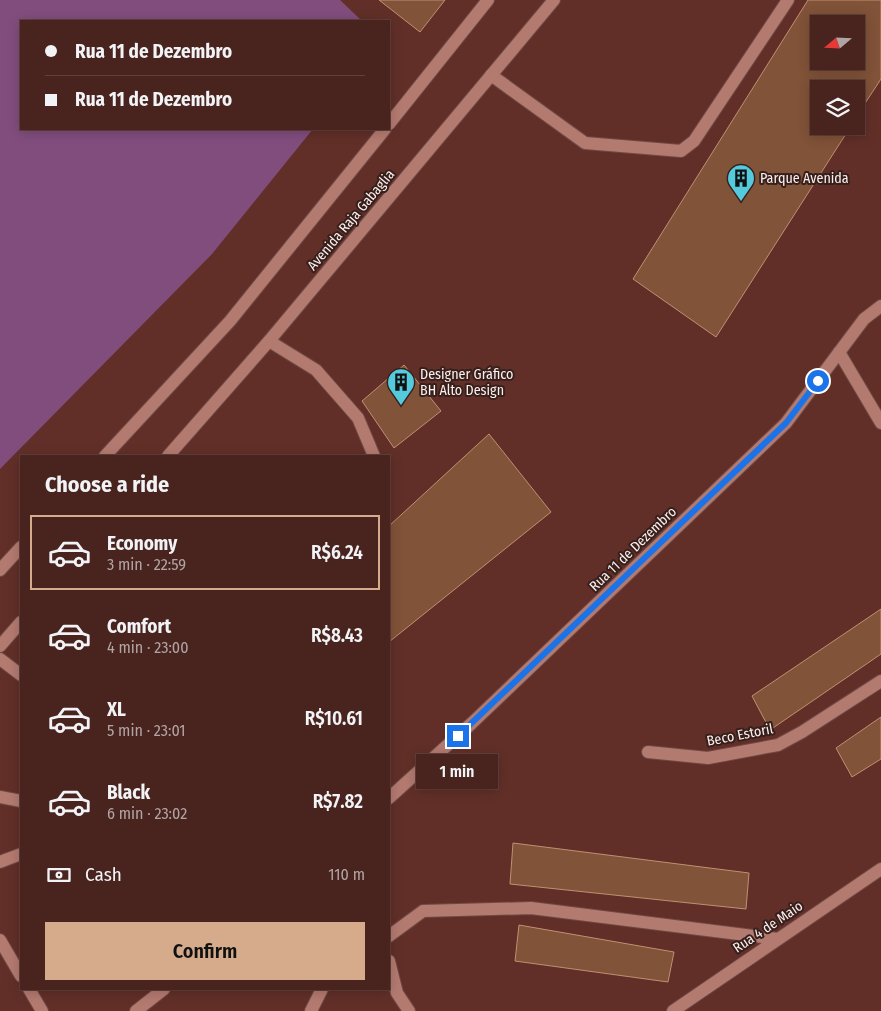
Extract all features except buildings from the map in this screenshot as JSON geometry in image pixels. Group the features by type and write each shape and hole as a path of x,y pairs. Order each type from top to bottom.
{"street":[{"path":"390,123 488,0"},
{"name":"Avenida Raja Gabaglia","path":"169,455 269,342 554,0"},
{"path":"491,75 585,143 681,151 694,141 788,0"},
{"path":"106,455 230,321 384,130"},
{"name":"Rua 11 de Dezembro","path":"390,797 472,723 786,423 864,319 881,306"},
{"path":"269,342 316,370 358,418 374,455"},
{"path":"839,352 881,423"},
{"path":"0,570 20,548"},
{"path":"0,646 20,623"},
{"path":"0,659 20,674"},
{"name":"Beco Estoril","path":"648,752 708,758 778,745 802,732 881,681"},
{"path":"0,797 20,801"},
{"path":"0,862 20,854"},
{"name":"Rua 4 de Maio","path":"672,1011 881,869"},
{"path":"390,935 423,911 531,908 778,939"},
{"path":"0,940 20,974"},
{"path":"390,966 396,993 406,1009"},
{"path":"30,990 42,1011"},
{"path":"136,1011 163,990"},
{"path":"311,1011 322,990"}],"shaded area":[{"path":"0,0 340,0 361,20 20,20 20,130 312,130 212,254 0,469"}],"place":[{"name":"Parque Avenida","path":"741,202"},
{"name":"Designer Gráfico BH Alto Design","path":"401,406"}],"route":[{"path":"458,736 786,423 818,381"}]}
